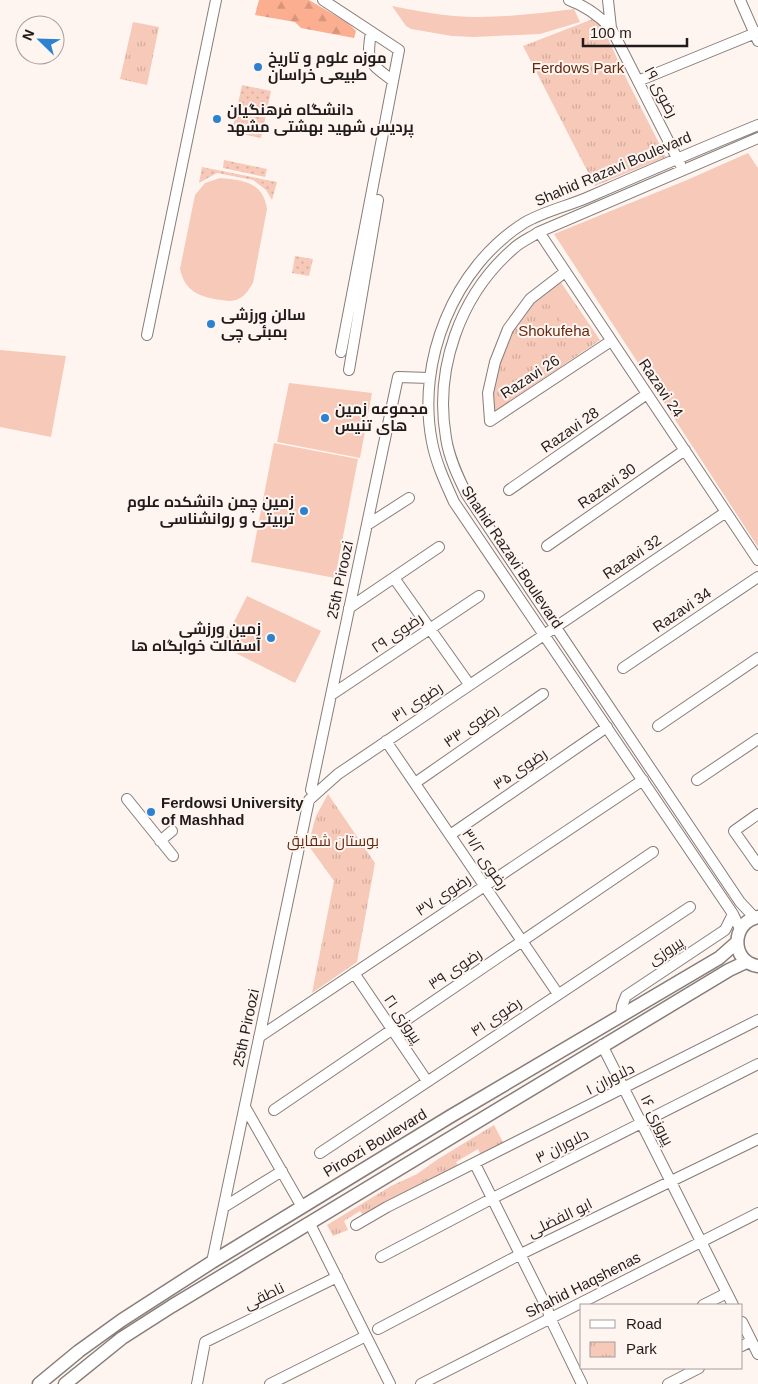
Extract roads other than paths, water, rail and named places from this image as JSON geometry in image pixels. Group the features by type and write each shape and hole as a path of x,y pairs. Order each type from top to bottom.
{"main road":[{"path":"752,964 739,952 736,943 740,929 746,922 756,917"},
{"name":"Piroozi Boulevard","path":"39,1384 79,1351 122,1320 212,1262 719,958 736,943"},
{"path":"65,1384 131,1333 214,1280 310,1224 602,1045 729,970 752,964"},
{"path":"302,1207 310,1224"}],"street":[{"path":"148,335 216,0"},
{"path":"323,0 399,50 341,352"},
{"path":"568,0 581,4 611,28"},
{"path":"608,0 611,28"},
{"path":"638,81 757,35 740,0"},
{"name":"رضوی ۱۹","path":"611,28 683,170"},
{"path":"371,32 368,53 370,62 393,81"},
{"name":"Shahid Razavi Boulevard","path":"740,929 733,914 454,502 441,472 432,441 429,410 430,378 438,339 454,302 469,276 488,253 506,236 525,222 577,202 758,125"},
{"name":"Shahid Razavi Boulevard","path":"756,917 740,902 467,495 454,467 446,438 443,409 444,380 452,343 466,309 481,284 499,262 515,247 539,232 758,138"},
{"path":"348,370 378,200"},
{"name":"Razavi 24","path":"539,232 758,560"},
{"name":"Razavi 26","path":"565,272 530,299 508,329 494,362 488,393 490,421 611,341"},
{"name":"25th Piroozi","path":"212,1262 398,377 430,378"},
{"name":"Razavi 28","path":"510,490 647,394"},
{"name":"Razavi 30","path":"547,546 685,450"},
{"path":"367,525 409,498"},
{"name":"Razavi 32","path":"544,633 726,512"},
{"path":"349,608 439,547"},
{"name":"Razavi 34","path":"623,668 758,577"},
{"path":"394,578 469,684"},
{"name":"رضوی ۲۹","path":"331,695 480,596"},
{"name":"رضوی ۳۱","path":"310,795 386,740 544,633"},
{"path":"658,726 758,658"},
{"name":"رضوی ۳۳","path":"415,783 543,694"},
{"name":"رضوی ۳۵","path":"450,835 607,727"},
{"path":"697,780 758,739"},
{"name":"رضوی ۳۱/۲","path":"386,740 558,994"},
{"name":"رضوی ۳۷","path":"260,1036 643,780"},
{"path":"127,799 173,856"},
{"path":"758,814 734,831 758,865"},
{"path":"160,841 172,831"},
{"name":"رضوی ۳۹","path":"274,1110 653,852"},
{"name":"رضوی ۴۱","path":"320,1153 690,906"},
{"name":"پیروزی","path":"621,1016 626,996 725,930 733,914"},
{"name":"پیروزی ۲۱","path":"354,973 427,1081"},
{"name":"دلاوران ۱","path":"356,1224 758,1020"},
{"name":"پیروزی ۱۶","path":"602,1045 727,1293"},
{"name":"دلاوران ۳","path":"381,1258 492,1198 758,1064"},
{"path":"245,1107 302,1207"},
{"name":"ابو الفضلی","path":"378,1329 521,1254 758,1139"},
{"path":"475,1164 521,1254 579,1380"},
{"path":"224,1207 282,1171"},
{"name":"Shahid Haqshenas","path":"421,1384 435,1381 550,1318 758,1213"},
{"path":"310,1224 390,1384"},
{"name":"ناطقی","path":"197,1384 205,1342 337,1277"},
{"path":"705,1304 727,1293 732,1304"},
{"path":"743,1327 746,1343 758,1354"},
{"path":"270,1384 366,1336"},
{"path":"668,1384 698,1369"}],"place":[{"name":"موزه علوم و تاریخ طبیعی خراسان","path":"258,67"},
{"name":"دانشگاه فرهنگیان پردیس شهید بهشتی مشهد","path":"217,119"},
{"name":"سالن ورزشی بمبئی چی","path":"211,324"},
{"name":"مجموعه زمین های تنیس","path":"325,418"},
{"name":"زمین چمن دانشکده علوم تربیتی و روانشناسی","path":"304,511"},
{"name":"زمین ورزشی آسفالت خوابگاه ها","path":"271,638"},
{"name":"Ferdowsi University of Mashhad","path":"151,812"}],"park label":[{"name":"Ferdows Park","path":"578,68"},
{"name":"Shokufeha","path":"554,331"},
{"name":"بوستان شقایق","path":"333,841"}]}
